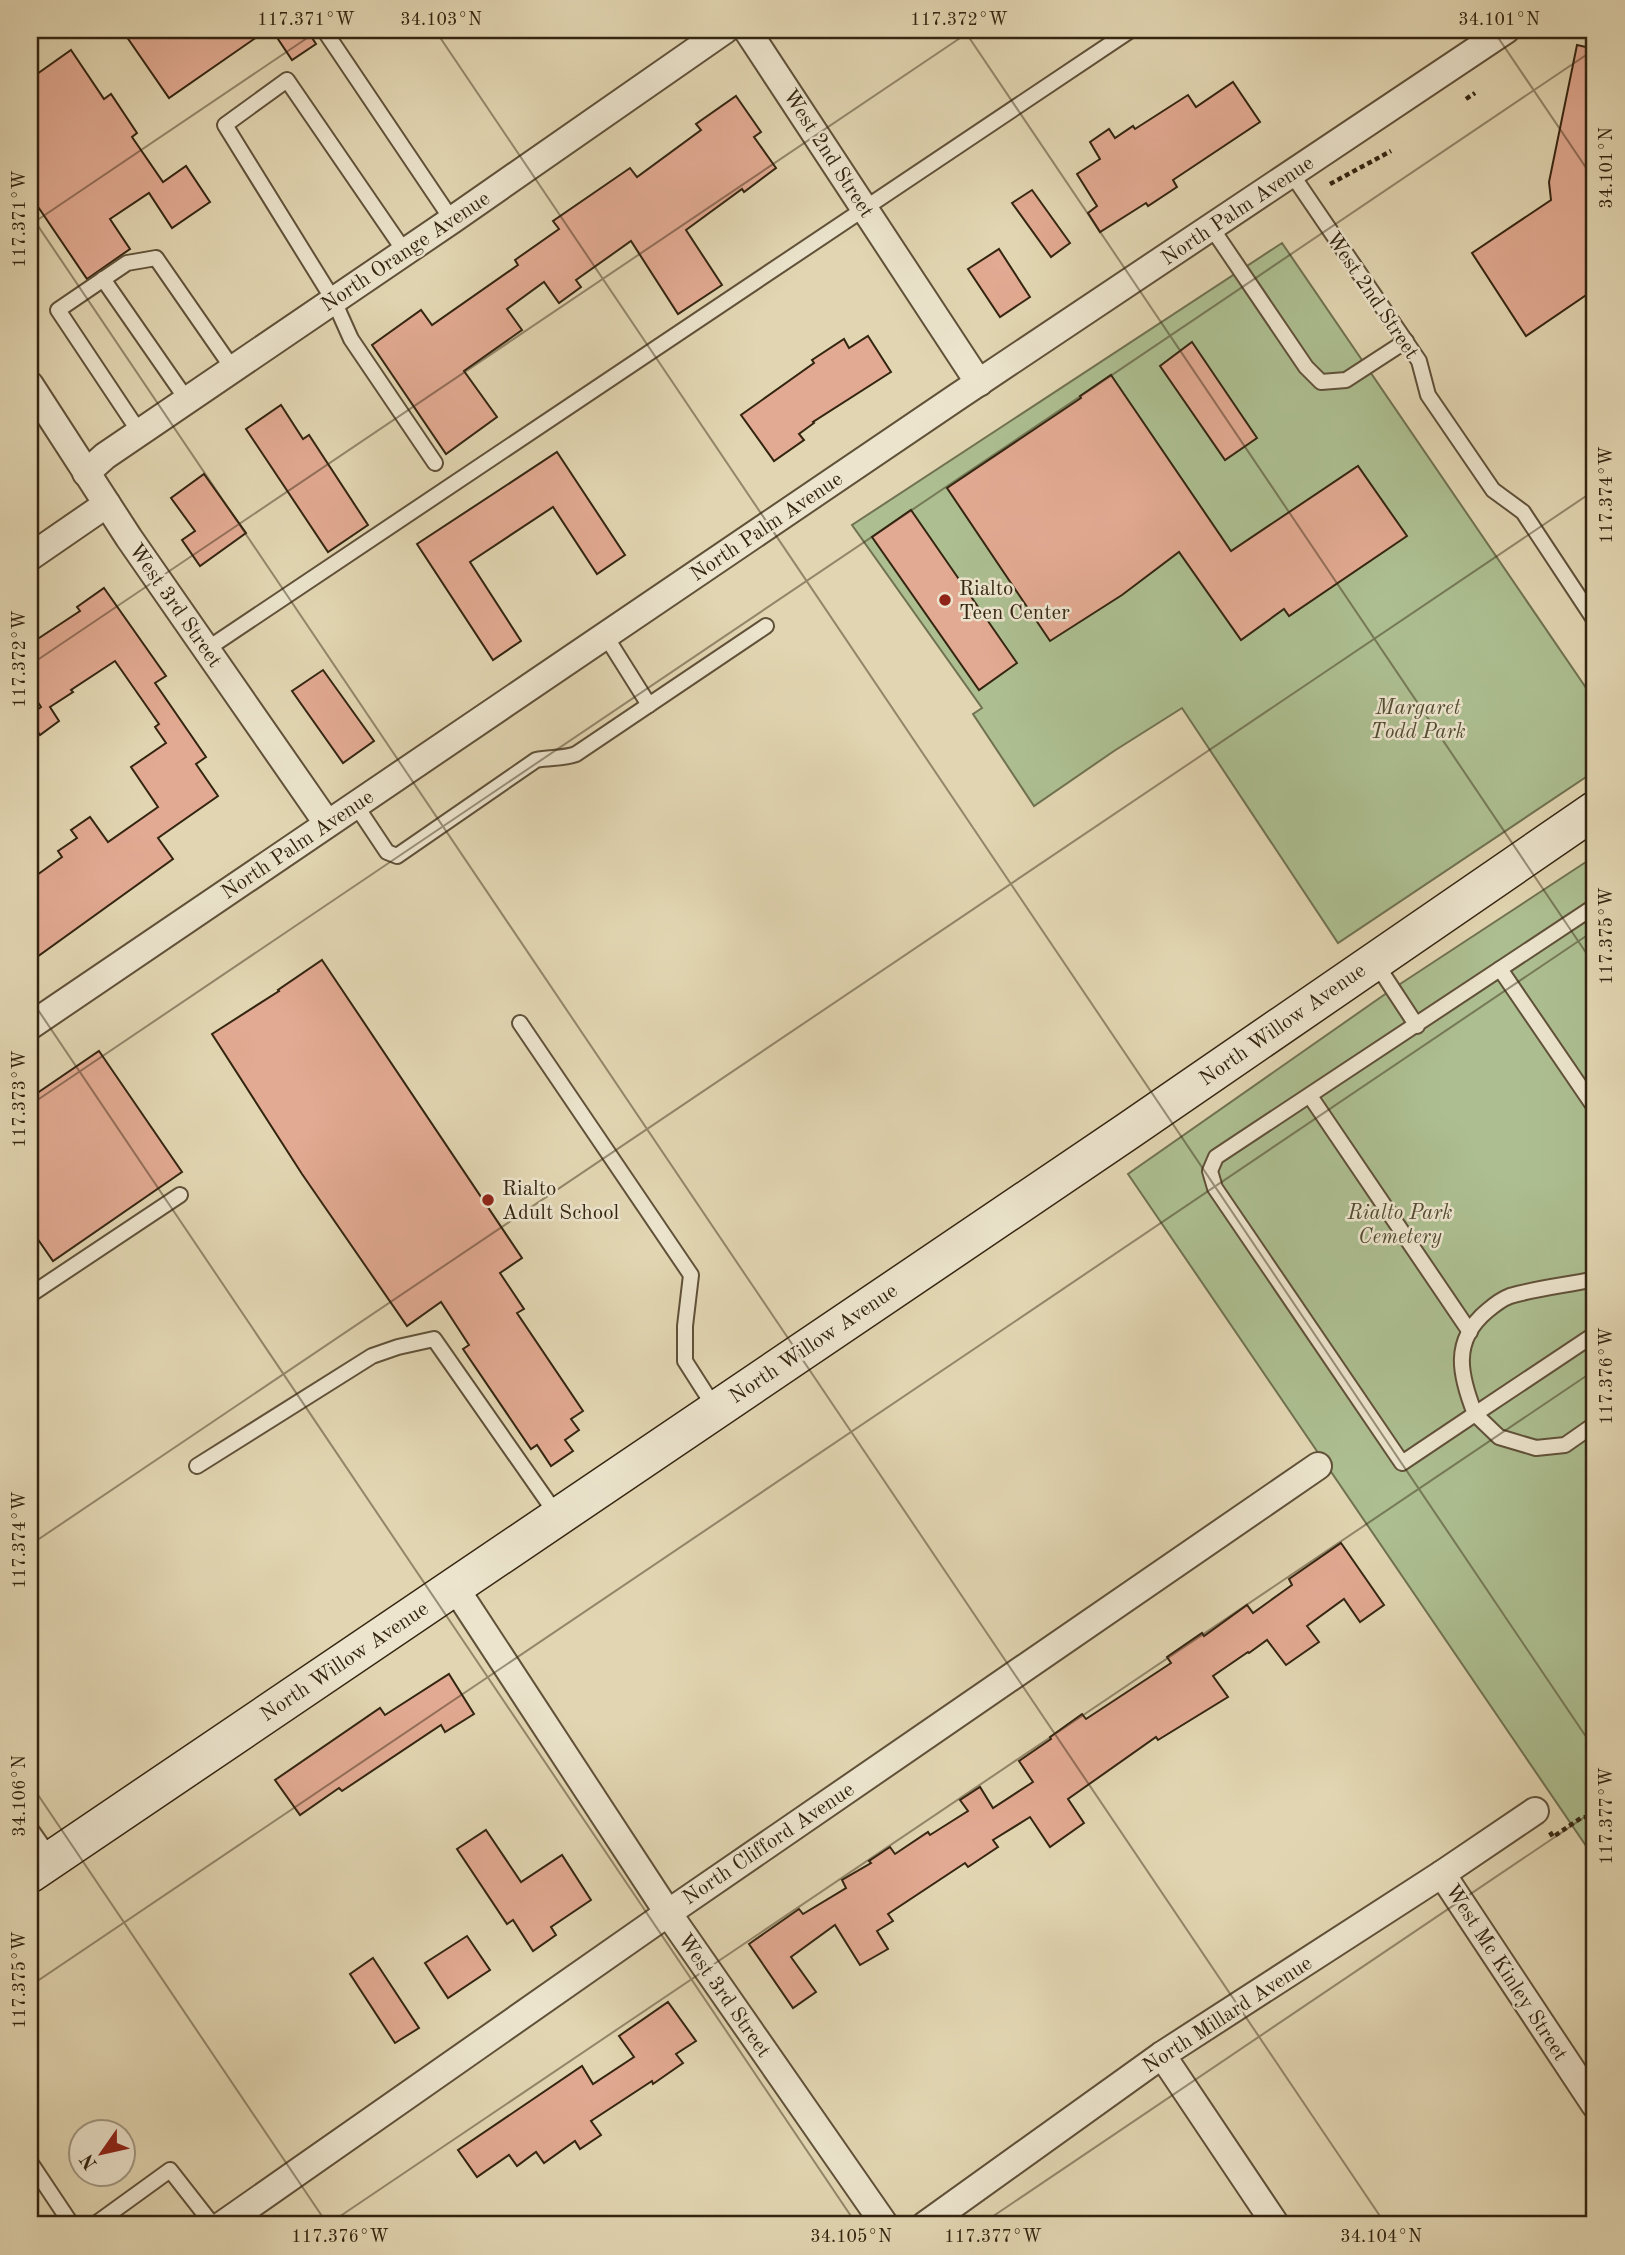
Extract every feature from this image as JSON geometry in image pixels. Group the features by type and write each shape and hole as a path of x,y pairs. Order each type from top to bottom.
{"street":[{"name":"North Orange Avenue","path":"86,473 105,456 725,30"},
{"name":"West 2nd Street","path":"747,30 979,383"},
{"name":"North Palm Avenue","path":"30,1026 355,804 1506,30"},
{"name":"West 3rd Street","path":"30,385 107,505 327,823"},
{"path":"30,557 107,505"},
{"name":"North Willow Avenue","path":"41,1867 1124,1133 1595,810"},
{"name":"North Clifford Avenue","path":"222,2225 667,1913 1318,1466"},
{"name":"West 3rd Street","path":"454,1586 667,1913 886,2225"},
{"name":"North Millard Avenue","path":"925,2225 1162,2055 1535,1811"},
{"name":"West Mc Kinley Street","path":"1442,1874 1595,2105"},
{"path":"1162,2055 1276,2225"}],"lane":[{"path":"324,30 452,220"},
{"path":"207,649 1131,30"},
{"path":"405,252 287,80 225,125 334,301 351,339 435,463"},
{"name":"West 2nd Street","path":"1291,173 1419,361 1429,395 1436,406 1493,490 1523,512 1595,621"},
{"path":"1211,227 1306,367 1321,382 1346,380 1406,341"},
{"path":"140,433 58,310 103,279 127,263 156,258 233,369"},
{"path":"103,279 187,400"},
{"path":"355,804 387,852 397,856 537,760 564,759 576,754 766,626"},
{"path":"606,635 649,705"},
{"path":"1595,906 1216,1157 1210,1171 1215,1188 1402,1464 1595,1334"},
{"path":"1374,961 1417,1026"},
{"path":"1500,970 1595,1108"},
{"path":"520,1023 691,1275 685,1325 685,1361 716,1409"},
{"path":"1311,1096 1470,1332"},
{"path":"30,1295 180,1195"},
{"path":"1595,1279 1508,1297 1480,1317 1463,1345 1461,1363 1464,1387 1475,1414 1499,1437 1536,1448 1565,1445 1595,1424"},
{"path":"197,1466 372,1356 434,1339 558,1516"},
{"path":"30,1828 41,1867"},
{"path":"30,2162 72,2225"},
{"path":"94,2225 170,2170 213,2225"}],"path":[{"path":"1466,99 1475,93"},
{"path":"1330,184 1391,151"},
{"path":"1573,1823 1594,1814"}],"green space":[{"name":"Margaret Todd Park","path":"1282,243 1595,701 1595,771 1338,943 1182,708 1034,806 973,714 982,708 852,525"},
{"name":"Rialto Park Cemetery","path":"1595,856 1595,1859 1128,1174 1391,990"}],"building":[{"path":"122,30 267,30 169,98"},
{"path":"272,30 307,30 316,44 292,60"},
{"path":"1577,45 1595,49 1595,289 1526,336 1472,253 1551,200 1549,182"},
{"path":"71,50 104,99 111,94 137,133 132,137 163,182 186,166 210,202 172,228 149,193 110,219 130,249 87,279 30,195 30,79"},
{"path":"1233,82 1260,122 1173,180 1177,187 1100,232 1088,213 1097,206 1077,174 1100,159 1090,142 1109,129 1115,138 1133,126 1135,129 1188,95 1196,107"},
{"path":"736,96 761,132 754,137 776,168 686,230 722,285 678,314 631,241 576,280 581,287 559,303 544,282 507,309 522,330 464,371 497,417 446,454 372,345 421,310 432,325 518,265 515,260 559,229 553,221 630,168 637,177 701,130 696,124"},
{"path":"1032,190 1070,243 1051,257 1012,203"},
{"path":"999,249 1030,297 1000,317 968,269"},
{"path":"868,336 891,372 813,422 799,434 804,440 774,461 741,415 814,363 812,360 844,339 849,348"},
{"path":"1192,342 1257,438 1225,460 1160,366"},
{"path":"1111,375 1231,551 1358,466 1407,536 1289,616 1284,609 1241,640 1179,552 1122,595 1050,641 947,488"},
{"path":"281,405 303,439 309,435 368,525 328,552 246,429"},
{"path":"557,452 625,555 597,574 553,507 470,562 521,641 493,660 417,544"},
{"path":"204,474 246,533 200,566 182,540 195,531 171,498"},
{"name":"Rialto Teen Center","path":"911,510 1017,663 979,690 872,537"},
{"path":"104,588 166,676 155,683 206,757 196,764 218,796 158,838 173,859 30,962 30,880 62,857 58,851 77,838 71,830 90,817 108,842 158,807 131,767 166,743 155,727 159,724 115,661 50,707 59,721 40,735 30,720 30,715 41,707 30,690 30,644 80,611 77,607"},
{"path":"323,670 374,741 343,763 292,691"},
{"path":"322,960 522,1258 500,1273 524,1309 517,1313 583,1411 571,1419 579,1430 565,1440 573,1451 551,1466 537,1445 531,1449 463,1349 469,1345 441,1302 407,1326 302,1174 212,1034"},
{"path":"99,1051 182,1172 53,1261 30,1228 30,1098"},
{"path":"1341,1543 1384,1605 1360,1622 1344,1599 1307,1626 1319,1642 1286,1665 1267,1640 1213,1676 1228,1697 1158,1740 1156,1737 1068,1799 1084,1823 1050,1847 1030,1817 993,1840 998,1847 968,1867 965,1863 888,1914 893,1921 877,1931 888,1949 860,1965 835,1925 791,1957 816,1992 793,2008 749,1944 799,1909 803,1914 846,1888 842,1880 871,1863 869,1861 890,1847 895,1854 928,1832 930,1835 968,1811 960,1800 980,1787 993,1808 1033,1782 1019,1761 1082,1714 1086,1719 1171,1663 1167,1657 1202,1633 1204,1636 1247,1605 1253,1613 1292,1585 1289,1579"},
{"path":"449,1674 474,1714 445,1732 441,1725 342,1791 339,1788 300,1815 275,1780 380,1708 385,1715"},
{"path":"486,1830 521,1882 562,1855 591,1900 551,1927 556,1935 533,1951 513,1920 507,1924 457,1849"},
{"path":"467,1936 490,1970 448,1998 425,1963"},
{"path":"373,1958 419,2028 395,2043 350,1974"},
{"path":"668,2002 696,2041 676,2054 683,2063 591,2121 601,2135 580,2149 575,2141 544,2163 536,2152 517,2166 509,2155 477,2177 458,2150 582,2066 593,2084 634,2057 619,2036"}],"place":[{"name":"Rialto Teen Center","path":"945,600"},
{"name":"Rialto Adult School","path":"488,1200"}]}
